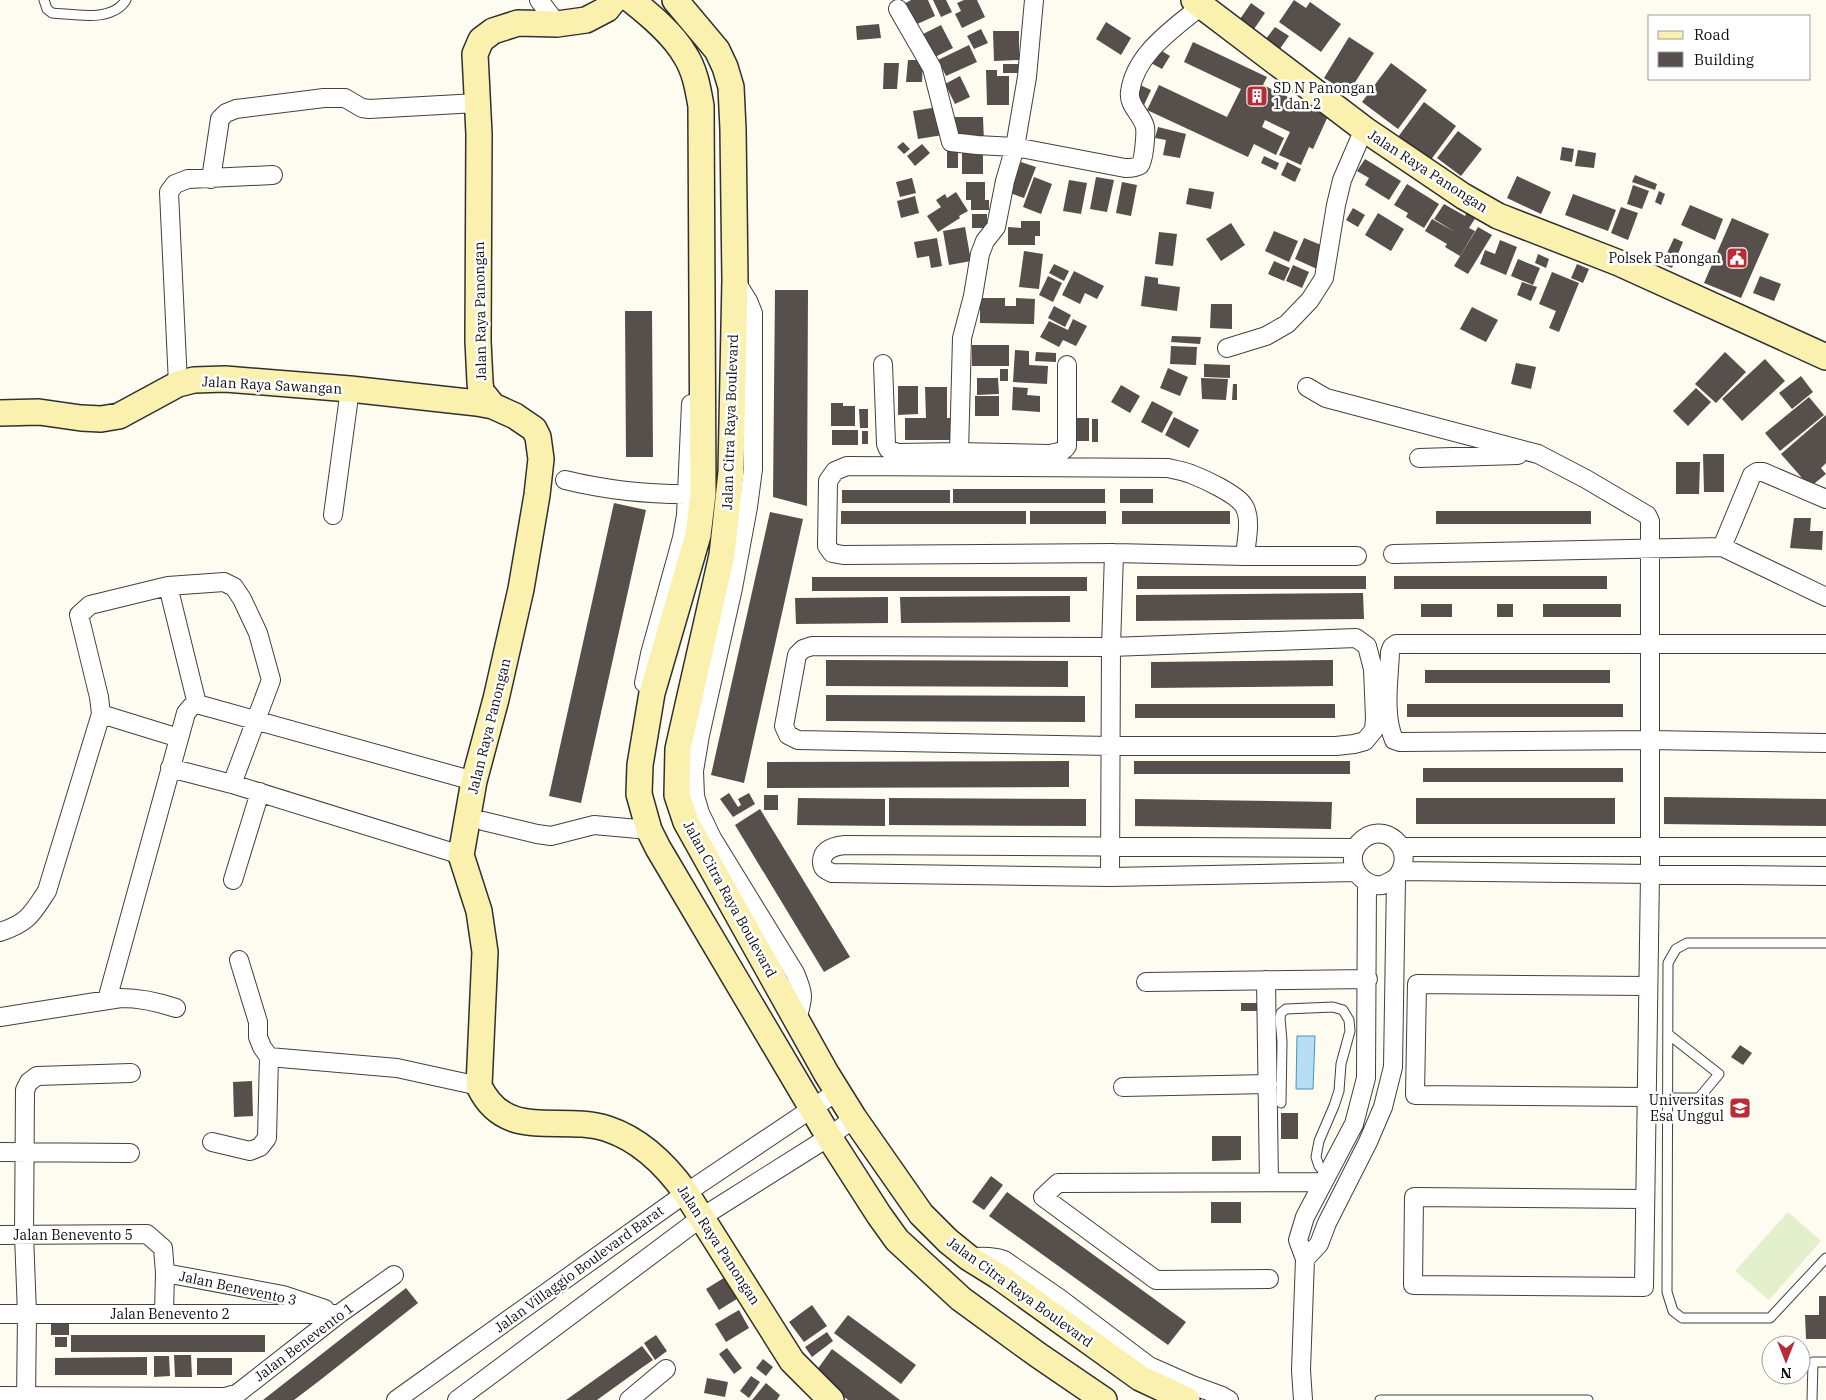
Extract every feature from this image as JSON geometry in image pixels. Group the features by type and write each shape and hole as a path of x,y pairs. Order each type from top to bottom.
{"main road":[{"name":"Jalan Raya Panongan","path":"614,0 607,9 586,20 557,24 518,23 493,31 481,40 475,54 479,134 478,341 481,391 493,406 515,416 534,429 538,437 541,459 537,495 521,589 496,699 474,781 461,855 479,911 485,952 479,1086 484,1096 502,1114 518,1121 591,1125 607,1129 626,1136 660,1162 676,1179 702,1216 792,1361 831,1400"},
{"name":"Jalan Citra Raya Boulevard","path":"632,0 656,19 685,55 696,80 701,106 702,326 695,494 698,534 656,655 652,693 640,765 639,794 647,823 662,856 829,1136 898,1240 961,1299 1030,1350 1104,1400"},
{"name":"Jalan Citra Raya Boulevard","path":"675,0 716,50 725,67 731,88 735,280 743,364 742,469 726,523 728,569 705,671 678,750 686,771 677,795 686,822 705,841 754,924 797,1019 826,1073 854,1118 921,1214 948,1241 969,1258 1068,1316 1187,1400"},
{"name":"Jalan Raya Panongan","path":"1198,3 1364,129 1448,187 1498,216 1618,263 1826,358"},
{"name":"Jalan Raya Sawangan","path":"0,413 39,412 101,419 119,416 178,384 194,380 225,379 350,390 493,406"}],"street":[{"path":"539,0 557,24"},
{"path":"960,452 962,338 975,289 980,254 985,241 996,227 1005,181 1015,147 1027,77 1034,0"},
{"path":"898,9 932,68 951,142 1015,147 1125,168 1134,168 1139,165 1143,158 1145,127 1140,115 1131,102 1130,93 1136,71 1142,60 1198,3"},
{"path":"211,179 220,119 226,113 236,110 295,100 338,97 345,98 362,108 369,109 477,103"},
{"path":"1227,348 1266,336 1287,324 1310,300 1324,278 1342,180 1364,129"},
{"path":"178,384 169,192 175,184 188,179 272,175"},
{"path":"882,364 886,444 888,449 897,453 1048,454 1058,453 1065,450 1067,446 1067,365"},
{"path":"1307,387 1326,398 1538,454 1586,479 1647,515 1650,521 1648,846 1650,874 1644,1288 1413,1285 1414,1197 1644,1199"},
{"path":"334,515 350,390"},
{"path":"1419,458 1538,454"},
{"path":"1245,556 1248,518 1244,506 1215,485 1190,473 1168,468 847,466 836,471 828,481 827,546 832,553 843,555 1114,553 1245,556 1357,556"},
{"path":"1722,547 1752,474 1762,472 1826,499"},
{"path":"565,480 610,490 638,493 695,494"},
{"path":"1393,554 1651,547 1722,547 1826,597"},
{"path":"1110,877 1111,647 1114,553"},
{"path":"0,932 18,926 33,912 47,891 101,714 99,697 79,615 90,605 168,586 224,582 234,588 242,599 258,632 271,680 254,721 232,784"},
{"path":"168,586 197,704"},
{"path":"1356,638 1367,646 1373,669 1374,730 1365,741 1354,744 1111,746 798,740 788,735 784,726 797,655 803,649 812,646 1111,647 1356,638"},
{"path":"1826,644 1396,644 1390,652 1388,712 1394,740 1400,742 1650,740 1826,743"},
{"path":"107,1000 170,768 186,713 191,707 197,704 474,781"},
{"path":"101,714 179,738"},
{"path":"170,768 260,792 461,855"},
{"path":"232,880 260,792"},
{"path":"482,821 551,836 594,825 647,823"},
{"path":"1303,1400 1301,1370 1305,1259 1298,1240 1305,1216 1354,1124 1366,1078 1368,979 1362,877 1353,860 1355,848 1364,837 1378,833 1392,837 1402,847 1405,859 1399,875 1394,1058 1383,1107 1368,1142 1327,1223 1319,1244 1305,1259"},
{"path":"1355,848 845,845 835,846 826,851 822,859 822,866 832,872 1110,877 1362,877 1382,885 1399,875 1650,874 1826,876"},
{"path":"1402,847 1826,847"},
{"path":"212,1142 250,1151 260,1147 267,1138 269,1057 258,1037 258,1022 239,960"},
{"path":"1146,982 1368,979"},
{"path":"1266,980 1269,1182"},
{"path":"1646,1097 1415,1095 1417,984 1647,986"},
{"path":"0,1017 107,1000 133,998 176,1008"},
{"path":"269,1057 397,1068 479,1086"},
{"path":"26,1398 27,1314 23,1152 25,1090 29,1082 37,1076 131,1073"},
{"path":"1123,1087 1268,1084"},
{"name":"Jalan Villaggio Boulevard Barat","path":"396,1400 686,1193 838,1091"},
{"path":"457,1400 702,1216 829,1136 854,1118"},
{"path":"0,1152 130,1153"},
{"path":"1269,1279 1156,1280 1044,1197 1058,1183 1269,1182 1325,1178"},
{"name":"Jalan Benevento 5","path":"0,1235 146,1234 164,1248 166,1273"},
{"path":"164,1313 166,1273"},
{"name":"Jalan Benevento 3","path":"166,1273 283,1295 339,1314"},
{"name":"Jalan Benevento 1","path":"0,1396 26,1398 226,1396 238,1393 339,1314 394,1274"},
{"name":"Jalan Benevento 2","path":"0,1314 339,1314"},
{"path":"629,1400 666,1369"},
{"path":"1145,1372 1192,1385 1229,1400"}],"lane":[{"path":"44,0 47,9 52,13 96,14 109,13 122,7 126,0"},
{"path":"1826,943 1687,943 1676,950 1668,963 1667,1292 1673,1311 1682,1318 1770,1318 1826,1258"},
{"path":"1281,1103 1281,1013 1286,1009 1333,1007 1342,1010 1349,1020 1350,1031 1341,1064 1339,1091 1319,1141 1316,1157 1325,1178"},
{"path":"1668,1034 1719,1074 1699,1098 1668,1098"},
{"path":"1812,1400 1813,1362 1826,1362"},
{"path":"1380,1400 1588,1400"}],"green space":[{"path":"1788,1212 1821,1241 1769,1300 1735,1271"}],"water":[{"path":"1297,1036 1315,1036 1313,1089 1296,1089"}],"building":[{"path":"911,0 928,0 935,16 915,25 904,4"},
{"path":"933,0 946,0 952,12 941,17"},
{"path":"964,0 977,0 985,17 962,28 955,14 961,11 957,3"},
{"path":"1294,0 1306,8 1310,2 1341,24 1321,52 1279,22"},
{"path":"1251,3 1265,13 1252,32 1238,22"},
{"path":"1106,22 1131,38 1121,55 1096,39"},
{"path":"879,24 881,38 857,40 856,26"},
{"path":"941,25 953,48 935,57 923,34"},
{"path":"1275,27 1289,36 1279,50 1265,40"},
{"path":"981,29 988,43 974,49 967,36"},
{"path":"993,31 1019,31 1019,60 994,61"},
{"path":"1349,37 1374,53 1348,93 1324,78"},
{"name":"SD N Panongan 1 dan 2","path":"1193,42 1267,77 1263,85 1328,116 1313,149 1309,147 1301,165 1279,155 1290,132 1265,120 1262,127 1284,138 1276,155 1254,144 1248,157 1147,110 1159,85 1227,117 1241,89 1184,62"},
{"path":"969,45 977,62 946,76 938,60"},
{"path":"1157,48 1170,56 1162,69 1149,62"},
{"path":"908,60 923,60 922,82 906,82"},
{"path":"884,63 899,63 897,89 883,89"},
{"path":"1391,63 1427,90 1398,129 1362,102"},
{"path":"1003,64 1018,64 1018,73 1003,73"},
{"path":"986,70 997,70 997,76 1009,76 1009,105 987,105"},
{"path":"960,76 970,97 955,104 945,84"},
{"path":"1138,84 1151,90 1144,105 1131,99"},
{"path":"1424,102 1456,126 1430,161 1398,137"},
{"path":"938,107 943,135 918,139 913,111"},
{"path":"954,117 983,117 984,142 954,142"},
{"path":"1158,127 1186,134 1180,158 1163,155 1166,140 1155,138"},
{"path":"1458,131 1482,149 1461,176 1437,158"},
{"path":"903,142 910,149 904,154 897,147"},
{"path":"922,144 930,153 915,166 907,156"},
{"path":"962,147 983,147 983,174 962,174"},
{"path":"1562,147 1574,149 1572,162 1560,160"},
{"path":"958,148 958,168 947,168 947,149"},
{"path":"1578,150 1596,153 1594,168 1575,166"},
{"path":"1264,156 1279,163 1276,170 1261,163"},
{"path":"1365,159 1401,181 1389,200 1365,185 1369,178 1357,171"},
{"path":"1021,162 1036,167 1024,198 1010,193"},
{"path":"1287,162 1301,169 1295,182 1281,175"},
{"path":"1635,175 1657,184 1655,190 1632,182"},
{"path":"1517,176 1551,192 1541,214 1507,198"},
{"path":"1034,177 1052,184 1041,214 1023,207"},
{"path":"1096,177 1114,180 1107,212 1090,209"},
{"path":"912,178 916,193 900,197 896,182"},
{"path":"1069,180 1087,183 1081,214 1063,211"},
{"path":"966,182 985,182 985,200 989,200 989,210 971,210 971,200 966,200"},
{"path":"1122,182 1137,185 1131,216 1116,213"},
{"path":"1407,184 1439,204 1424,228 1406,217 1408,213 1394,205"},
{"path":"1633,185 1649,191 1642,209 1627,204"},
{"path":"1189,188 1214,192 1211,209 1186,204"},
{"path":"1659,191 1665,194 1661,205 1655,202"},
{"path":"956,192 968,211 938,232 927,216 941,207 936,200 945,194 947,198"},
{"path":"1573,194 1616,210 1608,231 1565,215"},
{"path":"915,196 919,213 901,218 897,201"},
{"path":"1444,204 1465,216 1467,212 1476,217 1469,228 1475,231 1460,256 1445,247 1447,244 1425,231 1432,219 1455,232 1434,219"},
{"path":"1690,205 1723,219 1715,240 1681,225"},
{"path":"1621,207 1638,213 1628,240 1611,233"},
{"path":"1353,208 1365,215 1358,227 1346,220"},
{"path":"1378,213 1404,229 1391,251 1365,235"},
{"path":"972,214 987,214 987,228 972,228"},
{"name":"Polsek Panongan","path":"1732,218 1769,234 1741,298 1704,283"},
{"path":"1021,221 1040,221 1040,236 1035,236 1035,245 1008,245 1008,227 1021,228"},
{"path":"1231,223 1245,245 1221,261 1206,239"},
{"path":"965,227 971,261 949,265 943,231"},
{"path":"1478,227 1492,235 1468,274 1454,266"},
{"path":"1274,231 1298,241 1289,262 1265,251"},
{"path":"1159,232 1177,234 1173,266 1155,264"},
{"path":"937,238 942,266 931,268 929,256 917,258 914,242"},
{"path":"1304,238 1326,247 1317,269 1295,259"},
{"path":"1674,238 1683,242 1672,268 1662,264"},
{"path":"1500,240 1517,247 1506,275 1480,264 1485,250 1495,254"},
{"path":"1024,251 1043,254 1039,289 1019,287"},
{"path":"1538,254 1549,259 1546,268 1535,263"},
{"path":"1518,259 1540,268 1533,285 1511,276"},
{"path":"1274,261 1290,268 1284,281 1268,274"},
{"path":"1054,264 1069,271 1064,281 1049,273"},
{"path":"1577,264 1589,269 1583,283 1571,278"},
{"path":"1293,265 1309,272 1302,288 1286,281"},
{"path":"1074,271 1104,286 1097,299 1085,293 1080,304 1062,295"},
{"path":"1552,272 1579,283 1559,332 1549,328 1556,311 1539,304"},
{"path":"1048,276 1062,283 1053,302 1039,295"},
{"path":"1145,276 1158,278 1158,284 1180,287 1177,311 1141,306"},
{"path":"1760,276 1781,284 1774,301 1753,293"},
{"path":"1522,282 1537,287 1531,301 1517,295"},
{"path":"775,290 808,290 807,506 773,497"},
{"path":"980,298 1005,298 1005,306 1016,306 1016,298 1035,299 1034,324 980,323"},
{"path":"1211,304 1232,304 1232,329 1210,328"},
{"path":"1054,306 1071,315 1065,327 1048,318"},
{"path":"1472,307 1498,320 1486,342 1460,329"},
{"path":"625,311 652,311 653,457 626,457"},
{"path":"1073,319 1087,326 1076,346 1063,340 1059,347 1040,337 1049,321 1068,330"},
{"path":"1172,336 1201,337 1200,344 1171,342"},
{"path":"972,345 1009,345 1009,366 972,366"},
{"path":"1171,346 1197,347 1196,365 1170,364"},
{"path":"1015,350 1029,351 1029,365 1048,366 1047,384 1013,382"},
{"path":"1036,352 1056,353 1056,362 1035,361"},
{"path":"1725,352 1746,372 1716,403 1695,384"},
{"path":"1765,359 1785,381 1742,421 1722,399"},
{"path":"1516,363 1536,367 1531,389 1511,384"},
{"path":"1204,364 1230,365 1230,378 1204,377"},
{"path":"1168,368 1188,377 1180,396 1160,388"},
{"path":"1000,369 1008,369 1008,381 1000,381"},
{"path":"1801,376 1813,392 1792,409 1779,393"},
{"path":"977,378 998,378 999,394 977,395"},
{"path":"1201,378 1228,379 1226,400 1202,399"},
{"path":"1233,384 1237,384 1237,400 1232,400"},
{"path":"1121,385 1140,396 1130,413 1111,402"},
{"path":"898,386 918,386 918,414 898,415"},
{"path":"925,387 947,387 947,418 954,418 954,440 905,440 905,418 926,418"},
{"path":"1013,387 1028,388 1027,395 1040,396 1040,412 1012,410"},
{"path":"1696,388 1711,402 1688,426 1673,411"},
{"path":"975,396 999,396 999,416 975,416"},
{"path":"1809,397 1824,415 1780,451 1765,433"},
{"path":"1152,401 1173,412 1162,433 1141,422"},
{"path":"831,403 855,406 855,426 831,426"},
{"path":"859,409 868,409 868,428 860,428"},
{"path":"1826,415 1826,463 1821,468 1826,474 1810,487 1781,454"},
{"path":"1174,417 1199,430 1189,448 1165,435"},
{"path":"1074,418 1089,418 1089,441 1074,441"},
{"path":"1092,419 1098,419 1098,442 1092,442"},
{"path":"832,430 858,430 858,445 832,445"},
{"path":"862,431 868,431 868,444 862,444"},
{"path":"1703,454 1724,454 1724,492 1704,492"},
{"path":"1676,462 1700,462 1699,494 1676,494"},
{"path":"953,489 1105,489 1105,503 953,503"},
{"path":"1120,489 1153,489 1153,503 1120,503"},
{"path":"842,490 950,490 950,503 842,503"},
{"path":"614,503 646,510 581,803 549,796"},
{"path":"841,511 1026,511 1026,524 841,524"},
{"path":"1030,511 1106,511 1106,524 1030,524"},
{"path":"1122,511 1230,511 1230,524 1122,524"},
{"path":"1436,511 1591,511 1591,524 1436,524"},
{"path":"770,512 803,519 744,783 711,775"},
{"path":"1794,518 1811,518 1810,531 1823,531 1822,550 1790,548"},
{"path":"1137,576 1366,576 1366,589 1137,589"},
{"path":"1394,576 1607,576 1607,589 1394,589"},
{"path":"812,577 1087,577 1087,591 812,591"},
{"path":"1363,593 1364,619 1136,621 1136,595"},
{"path":"1070,596 1070,622 901,623 900,597"},
{"path":"888,597 888,623 796,624 795,598"},
{"path":"1421,604 1452,604 1452,617 1421,617"},
{"path":"1497,604 1513,604 1513,617 1497,617"},
{"path":"1543,604 1621,604 1621,617 1543,617"},
{"path":"826,660 1068,661 1068,687 826,686"},
{"path":"1333,660 1333,686 1151,688 1151,662"},
{"path":"1425,670 1610,670 1610,683 1425,683"},
{"path":"826,695 1085,696 1085,722 826,721"},
{"path":"1135,704 1335,704 1335,718 1135,718"},
{"path":"1407,704 1623,704 1623,717 1407,717"},
{"path":"1069,761 1069,787 767,788 767,762"},
{"path":"1134,761 1350,761 1350,774 1134,774"},
{"path":"1423,768 1623,768 1623,782 1423,782"},
{"path":"729,793 738,807 741,805 738,799 749,793 755,804 733,817 720,799"},
{"path":"764,795 778,795 778,810 764,810"},
{"path":"1664,797 1826,799 1826,826 1664,824"},
{"path":"798,798 885,799 885,826 797,825"},
{"path":"889,798 1086,799 1086,826 889,825"},
{"path":"1416,798 1615,798 1615,824 1416,824"},
{"path":"1135,799 1332,802 1331,829 1135,826"},
{"path":"760,809 850,957 824,972 735,825"},
{"path":"1241,1003 1258,1003 1258,1011 1241,1011"},
{"path":"1740,1045 1752,1053 1743,1065 1731,1057"},
{"path":"252,1081 253,1116 234,1117 233,1082"},
{"path":"1281,1113 1298,1113 1298,1139 1281,1139"},
{"path":"1212,1136 1241,1136 1241,1160 1212,1161"},
{"path":"991,1176 1003,1185 984,1210 972,1202"},
{"path":"1007,1192 1186,1322 1168,1345 989,1216"},
{"path":"1211,1202 1241,1202 1241,1223 1211,1223"},
{"path":"727,1276 740,1297 719,1310 706,1289"},
{"path":"406,1288 418,1303 319,1381 294,1400 263,1400"},
{"path":"1819,1296 1826,1296 1826,1339 1811,1339 1811,1335 1806,1335 1805,1315 1819,1315"},
{"path":"812,1305 827,1326 804,1342 789,1322"},
{"path":"739,1310 749,1328 726,1342 715,1324"},
{"path":"848,1315 916,1365 901,1384 834,1333"},
{"path":"51,1323 69,1323 69,1335 51,1335"},
{"path":"827,1332 833,1341 812,1357 805,1347"},
{"path":"71,1335 265,1335 265,1352 71,1352"},
{"path":"656,1335 667,1351 655,1360 644,1343"},
{"path":"55,1337 67,1337 67,1347 55,1347"},
{"path":"642,1346 653,1360 597,1400 566,1400"},
{"path":"727,1348 742,1368 734,1374 719,1354"},
{"path":"832,1349 900,1400 848,1400 814,1374"},
{"path":"174,1355 191,1355 192,1377 175,1377"},
{"path":"154,1356 169,1356 170,1376 154,1377"},
{"path":"147,1357 147,1375 55,1375 55,1358"},
{"path":"197,1358 232,1358 232,1375 197,1375"},
{"path":"763,1359 773,1367 766,1376 756,1368"},
{"path":"751,1376 760,1382 749,1398 740,1391"},
{"path":"707,1378 728,1382 725,1397 704,1393"},
{"path":"766,1383 780,1395 777,1400 752,1400"}],"place":[{"name":"SD N Panongan 1 dan 2","path":"1257,96"},
{"name":"Polsek Panongan","path":"1737,258"},
{"name":"Universitas Esa Unggul","path":"1740,1108"}]}
